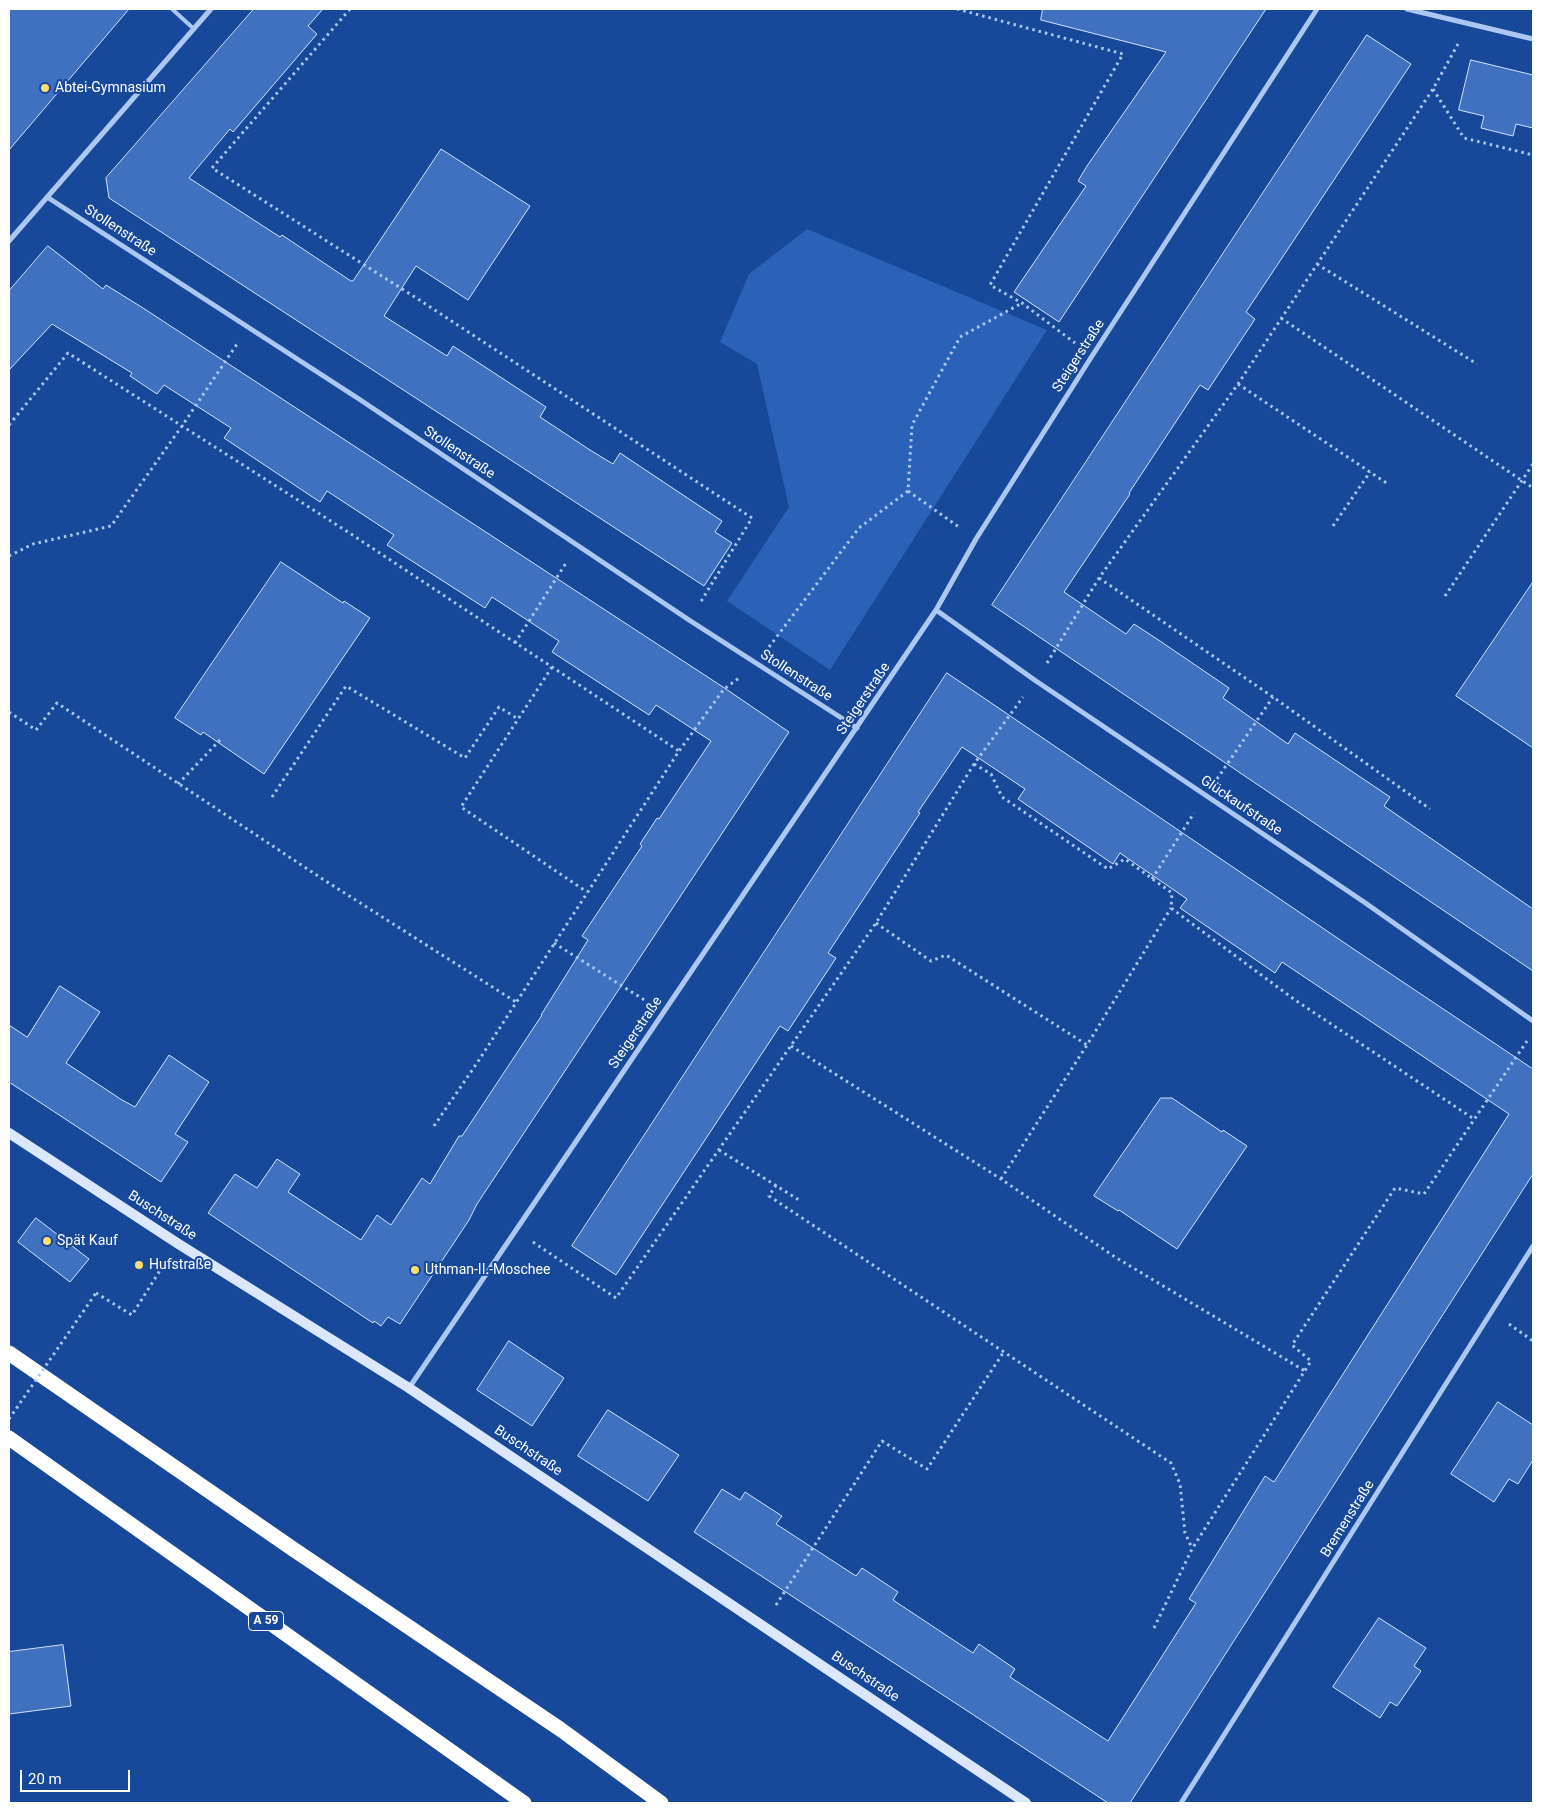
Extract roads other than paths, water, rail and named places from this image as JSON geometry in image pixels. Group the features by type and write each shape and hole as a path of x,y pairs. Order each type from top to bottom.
{"highway":[{"path":"9,1353 284,1544 560,1729 661,1803"},
{"name":"A 59","path":"9,1438 524,1803"}],"street":[{"path":"9,241 211,9"},
{"name":"Steigerstraße","path":"410,1388 515,1230 936,610 976,539 1092,356 1317,9"},
{"path":"1407,9 1533,40"},
{"name":"Stollenstraße","path":"47,197 249,327 689,620 857,728"},
{"name":"Glückaufstraße","path":"936,610 1036,681 1364,902 1533,1020"},
{"name":"Buschstraße","path":"9,1133 177,1243 410,1388 1026,1803"},
{"name":"Bremenstraße","path":"1181,1803 1533,1246"}],"lane":[{"path":"172,9 194,28"}],"place":[{"name":"Abtei-Gymnasium","path":"45,88"},
{"name":"Spät Kauf","path":"47,1241"},
{"name":"Hufstraße","path":"139,1265"},
{"name":"Uthman-II.-Moschee","path":"415,1270"}]}
